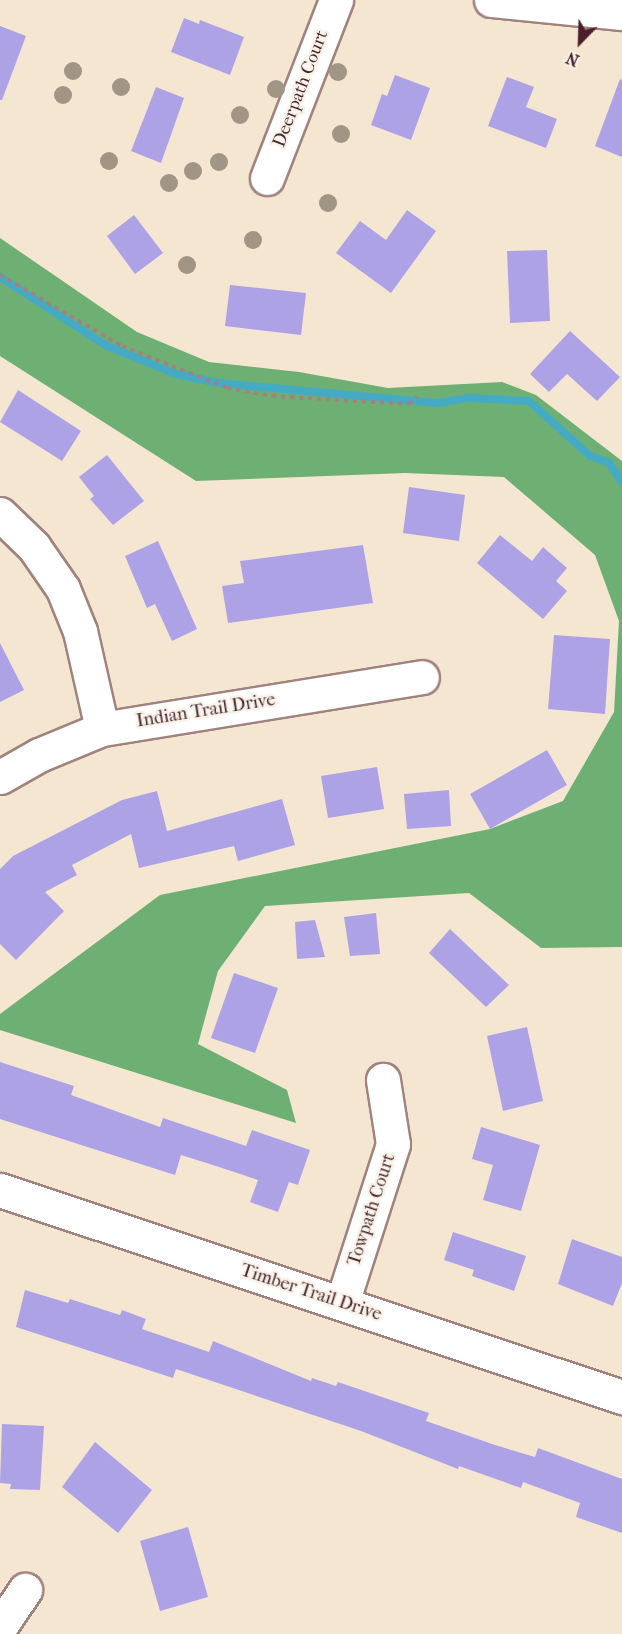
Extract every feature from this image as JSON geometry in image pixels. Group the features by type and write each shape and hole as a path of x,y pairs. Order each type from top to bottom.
{"street":[{"name":"Deerpath Court","path":"267,178 336,0"},
{"path":"491,0 622,13"},
{"path":"0,514 34,547 63,589 80,631 102,729"},
{"name":"Indian Trail Drive","path":"0,777 39,755 102,729 422,677"},
{"name":"Towpath Court","path":"342,1303 393,1144 382,1080"},
{"name":"Timber Trail Drive","path":"0,1190 622,1397"},
{"path":"0,1627 25,1590"}],"path":[{"path":"0,275 122,346 227,388 272,396 409,404 417,397"}],"green space":[{"path":"0,238 137,332 209,362 299,372 388,388 502,382 536,395 622,461 622,947 541,948 469,893 265,906 218,971 198,1044 287,1090 296,1123 0,1030 0,1014 160,895 490,829 563,801 614,712 619,621 595,555 504,477 405,473 196,481 0,356"}],"building":[{"path":"184,18 199,24 200,20 244,37 230,75 171,52"},
{"path":"0,26 26,36 2,100 0,100"},
{"path":"395,75 430,88 411,140 371,125 382,94 387,96"},
{"path":"507,77 534,87 526,107 557,119 546,148 488,126"},
{"path":"620,79 622,80 622,157 595,146"},
{"path":"156,87 184,98 161,163 131,151"},
{"path":"407,210 436,231 391,293 336,253 360,221 386,240"},
{"path":"134,215 163,253 135,274 107,236"},
{"path":"547,250 550,321 510,323 507,251"},
{"path":"230,285 306,293 301,335 225,326"},
{"path":"570,331 620,377 597,401 567,374 549,392 530,374"},
{"path":"18,390 81,431 62,461 0,422"},
{"path":"107,455 144,501 113,525 90,499 94,496 79,477"},
{"path":"409,487 465,495 459,541 403,533"},
{"path":"500,535 532,561 543,547 567,568 556,581 567,591 543,619 477,563"},
{"path":"158,541 197,629 172,641 155,604 147,608 125,556"},
{"path":"363,545 373,603 228,623 222,586 244,583 240,561"},
{"path":"554,635 610,639 605,714 548,709"},
{"path":"0,643 24,690 0,702"},
{"path":"547,750 567,785 490,829 470,794"},
{"path":"377,767 384,809 328,818 321,776"},
{"path":"449,790 451,826 407,829 404,794"},
{"path":"157,791 167,831 282,799 295,845 238,861 234,846 139,868 131,834 72,865 77,875 45,892 64,911 16,960 0,944 0,869 13,856 122,800"},
{"path":"376,913 380,954 350,956 344,917"},
{"path":"315,920 325,957 297,959 295,922"},
{"path":"450,929 509,985 486,1007 429,953"},
{"path":"234,973 278,988 255,1053 211,1038"},
{"path":"527,1027 543,1101 503,1111 487,1036"},
{"path":"0,1062 74,1086 71,1095 160,1127 163,1118 246,1146 252,1130 310,1150 298,1185 289,1182 278,1212 250,1202 258,1180 181,1155 175,1175 0,1119"},
{"path":"481,1127 540,1145 521,1211 483,1200 493,1165 472,1159"},
{"path":"453,1232 526,1256 514,1291 472,1276 474,1270 444,1260"},
{"path":"572,1239 622,1257 622,1283 613,1306 558,1284"},
{"path":"25,1290 68,1303 70,1299 120,1315 122,1310 146,1319 142,1329 209,1352 213,1341 311,1381 312,1378 336,1386 338,1382 429,1413 426,1421 495,1445 535,1457 538,1448 622,1479 622,1533 576,1517 580,1503 523,1482 521,1488 459,1466 458,1469 361,1431 176,1369 173,1378 16,1327"},
{"path":"2,1424 44,1426 40,1490 10,1489 11,1484 0,1483"},
{"path":"95,1442 152,1490 118,1533 62,1487"},
{"path":"188,1527 208,1597 160,1611 140,1541"}],"waterway":[{"path":"0,277 105,345 176,374 218,383 437,403 470,398 529,401 590,456 609,463 622,482"}]}
